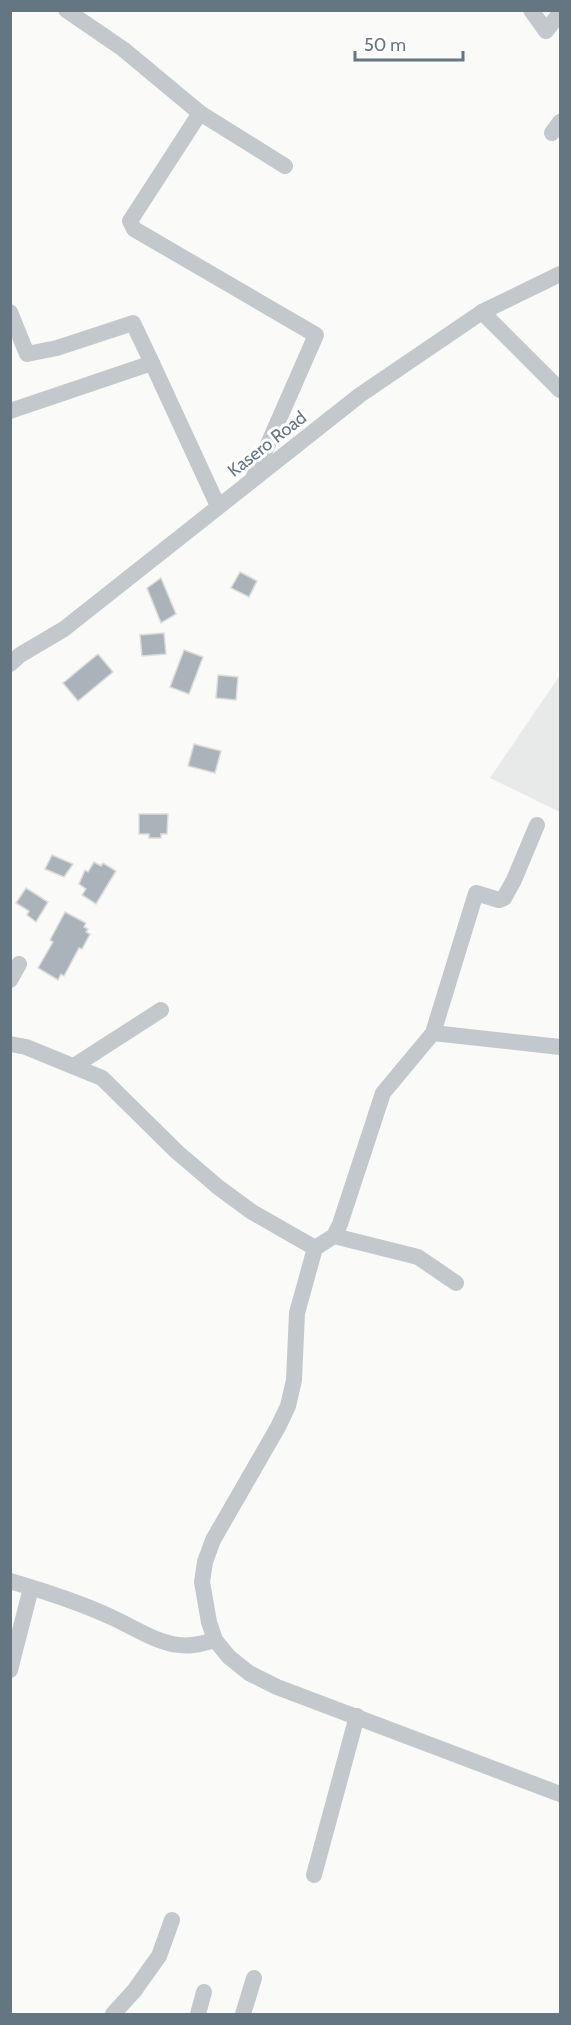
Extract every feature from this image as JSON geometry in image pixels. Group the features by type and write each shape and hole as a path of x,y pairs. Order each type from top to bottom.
{"street":[{"path":"66,10 123,49 200,113 285,166"},
{"path":"531,10 546,31 561,13"},
{"path":"200,113 130,221 134,229 316,335 253,480"},
{"name":"Kasero Road","path":"10,664 20,655 64,629 360,395 482,312 561,274"},
{"path":"10,312 27,354 57,348 133,323 218,506"},
{"path":"482,312 561,390"},
{"path":"10,411 152,363"},
{"path":"537,825 504,898 499,900 476,893 433,1033 383,1093 340,1224 334,1236 315,1248 297,1313 294,1380 288,1406 213,1540 205,1562 202,1582 209,1622 215,1640 229,1657 249,1673 277,1687 561,1794"},
{"path":"10,980 20,964"},
{"path":"74,1066 161,1010"},
{"path":"433,1033 560,1046"},
{"path":"10,1044 26,1047 102,1078 176,1151 235,1200 315,1248"},
{"path":"334,1236 418,1257 456,1283"},
{"path":"10,1581 110,1616 142,1633 162,1640 180,1645 191,1645 215,1640"},
{"path":"10,1670 31,1588"},
{"path":"314,1875 357,1716"},
{"path":"112,2014 134,1991 159,1956 172,1920"},
{"path":"243,2014 254,1978"},
{"path":"198,2014 204,1992"}],"shaded area":[{"path":"560,675 560,812 490,778"}],"building":[{"path":"240,572 257,581 249,597 231,588"},
{"path":"161,578 176,614 161,623 147,588"},
{"path":"164,633 166,654 142,656 140,635"},
{"path":"184,650 203,657 189,694 170,687"},
{"path":"98,654 113,672 78,701 63,683"},
{"path":"218,675 238,677 236,700 216,698"},
{"path":"194,744 221,751 215,773 188,766"},
{"path":"139,814 168,814 167,834 161,834 161,838 149,838 149,834 139,834"},
{"path":"52,855 73,864 64,877 45,869"},
{"path":"94,862 101,866 103,863 116,871 96,904 82,895 86,889 79,884 85,870 88,872"},
{"path":"26,888 48,902 36,922 27,915 29,911 16,903"},
{"path":"65,912 86,923 84,927 90,934 82,949 79,948 64,976 61,974 58,980 38,968 53,942 50,940"}]}
